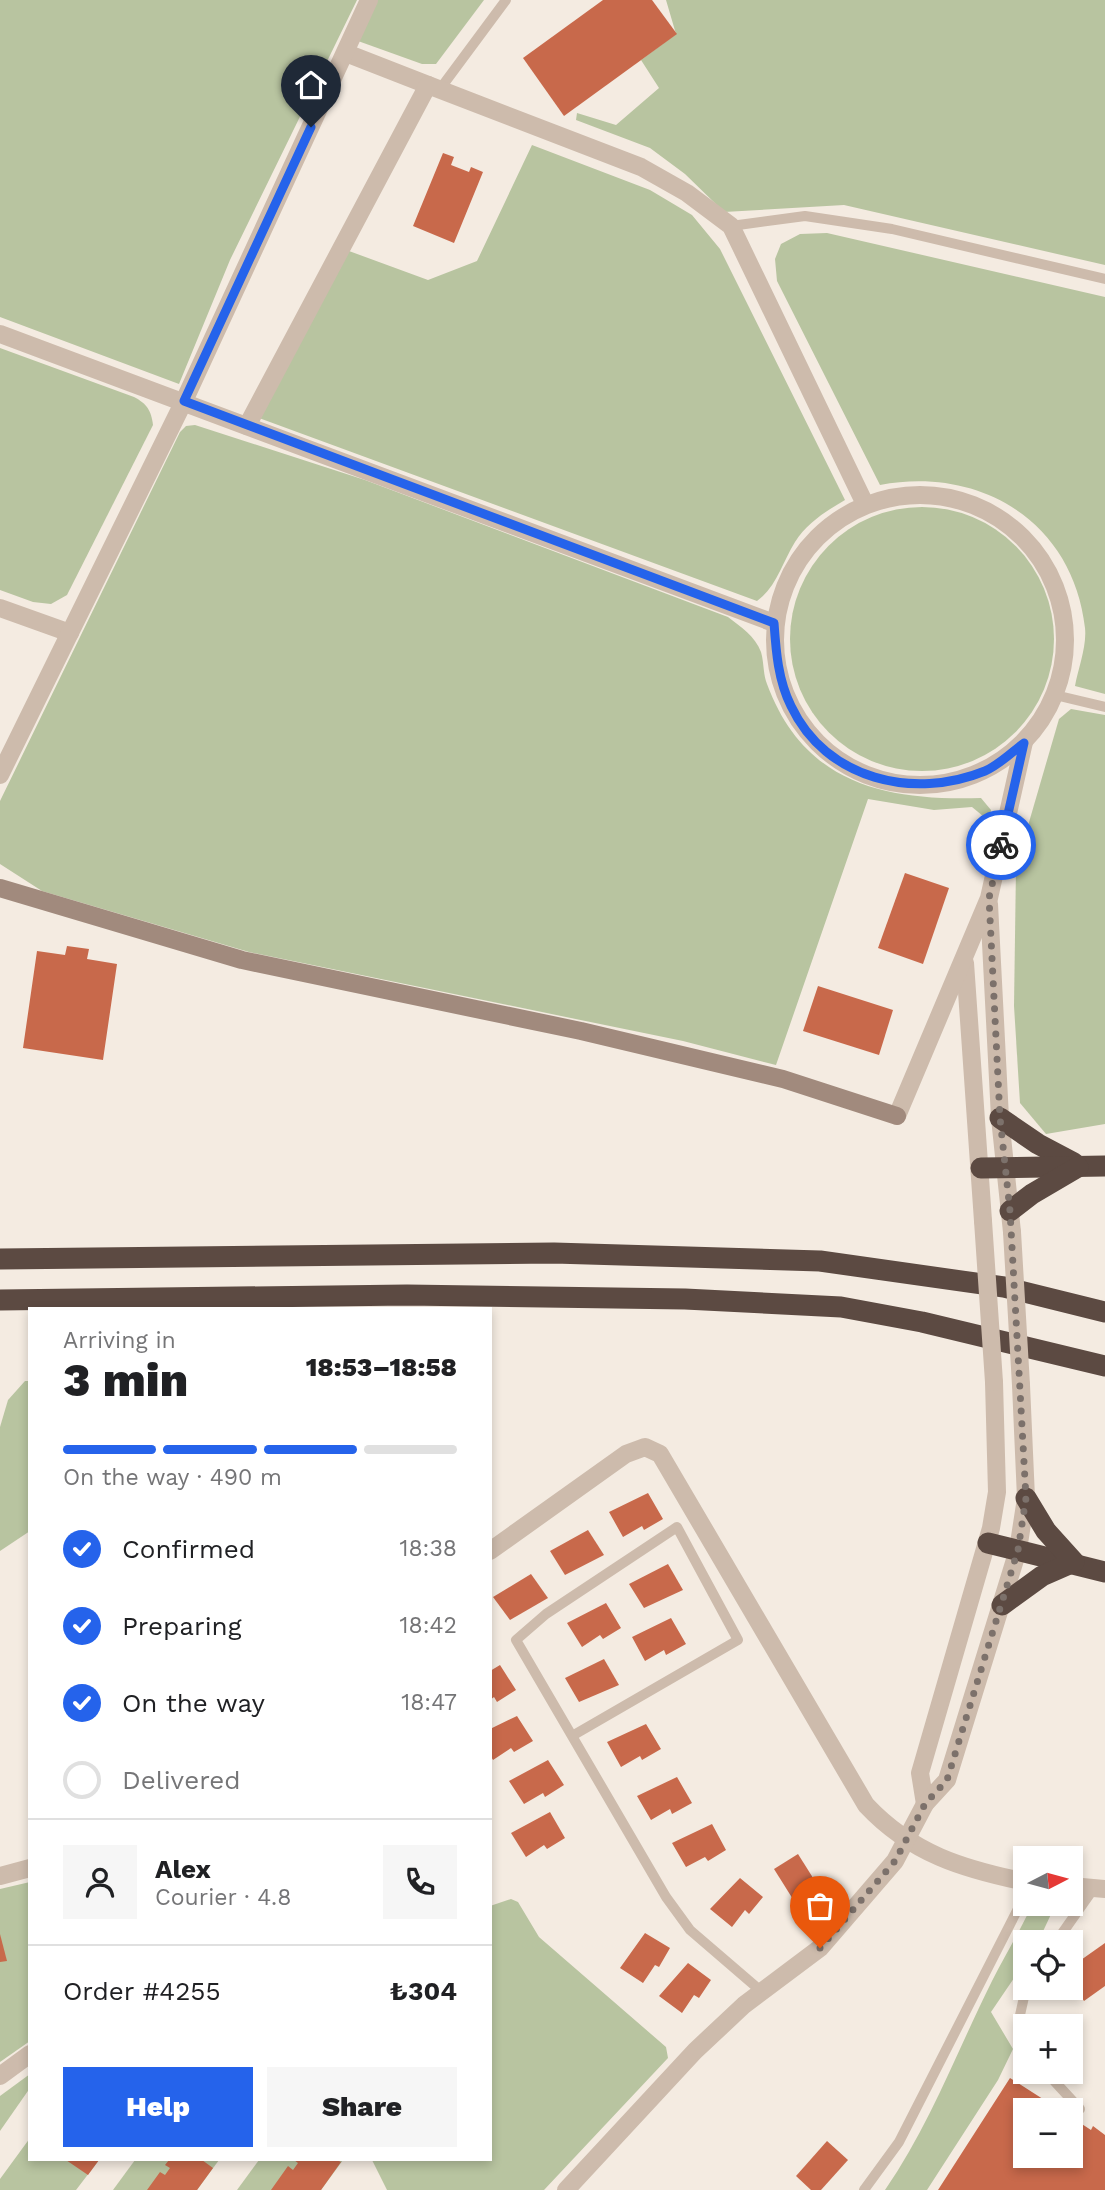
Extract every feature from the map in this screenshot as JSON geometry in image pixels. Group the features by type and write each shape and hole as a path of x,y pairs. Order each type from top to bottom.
{"highway":[{"path":"1000,1118 1038,1144 1079,1166"},
{"path":"1011,1221 1032,1194 1079,1166"},
{"path":"981,1168 1105,1166"},
{"path":"0,1259 554,1253 820,1261 1004,1287 1105,1312"},
{"path":"0,1300 407,1295 685,1299 841,1307 922,1322 1105,1366"},
{"path":"1026,1498 1046,1531 1074,1562"},
{"path":"988,1543 1074,1562 1105,1572"},
{"path":"1002,1605 1042,1576 1074,1562"}],"street":[{"path":"0,775 184,401 369,0"},
{"path":"346,52 641,167 687,193 731,226 866,504"},
{"path":"247,426 434,87"},
{"path":"0,334 774,623"},
{"path":"907,494 949,496 989,511 1023,536 1049,570 1063,610 1065,653 1055,695 1042,720 1024,743 987,770 944,784 898,785 855,771 818,744 791,707 777,664 774,623 792,570 823,531 866,504 907,494"},
{"path":"0,608 70,633"},
{"path":"0,888 242,960 581,1031 783,1079 897,1116 989,898 1024,743"},
{"path":"566,2190 695,2051 762,1992 820,1948 895,1861 925,1804 947,1780 1018,1550 1026,1498 1011,1221 1000,1118 989,898"},
{"path":"925,1804 920,1773 988,1543 997,1492 994,1382 965,960"},
{"path":"492,1550 626,1454 645,1447 660,1454 866,1805 887,1827 905,1839 966,1869 1013,1879"},
{"path":"0,1876 28,1869"},
{"path":"0,2076 28,2055"}],"lane":[{"path":"434,87 506,0"},
{"path":"731,226 804,216 892,229 1105,279"},
{"path":"1055,695 1105,707"},
{"path":"572,1736 738,1640 677,1527 545,1614 516,1640 572,1736 666,1897 690,1930 762,1992"},
{"path":"1066,1930 1099,1888"},
{"path":"864,2190 911,2120 1014,1916"},
{"path":"1057,2084 1070,2098"}],"green space":[{"path":"0,0 357,0 230,260 179,384 0,317"},
{"path":"377,0 484,0 436,64 422,64 358,41"},
{"path":"666,0 1105,0 1105,265 844,205 724,212 685,174 650,148 576,120 577,113 616,125 659,88 641,60 676,34"},
{"path":"532,145 650,190 692,215 720,249 845,500 805,529 774,582 757,601 259,418 349,251 428,280 477,261"},
{"path":"827,233 1105,297 1105,694 1075,686 1085,635 1077,591 1062,558 1041,531 1016,510 986,494 953,484 917,481 880,485 777,281 775,259 781,244 800,234"},
{"path":"0,348 134,397 148,408 153,425 67,595 51,604 33,602 0,590"},
{"path":"195,425 365,480 728,617 747,632 758,646 767,684 783,718 803,744 826,765 852,780 881,790 912,796 981,798 991,810 989,821 972,807 934,810 868,799 776,1065 683,1041 249,952 42,891 0,864 0,801 180,432 186,426"},
{"path":"922,507 948,510 972,517 1006,537 1024,555 1044,589 1051,613 1054,639 1051,665 1044,689 1024,723 1006,741 972,761 948,768 922,771 896,768 872,761 838,741 820,723 800,689 793,665 790,639 793,613 800,589 820,555 838,537 872,517 896,510"},
{"path":"1071,709 1105,715 1105,1124 1046,1134 1020,1103 1014,1006 1016,867 1059,719"},
{"path":"28,1381 28,1532 0,1551 0,1427 8,1400"},
{"path":"28,1882 28,2042 0,2062 0,1889"},
{"path":"511,1899 518,1902 539,1937 666,2047 668,2058 544,2190 387,2190 372,2161 492,2161 492,1905"},
{"path":"1027,1916 1050,1916 1044,1930 1020,1930"},
{"path":"1013,1942 1013,1980 991,2012 1013,2049 998,2080 927,2190 885,2190 916,2140"},
{"path":"28,2075 28,2091 0,2131 0,2096"},
{"path":"28,2141 28,2161 98,2161 76,2190 0,2190 0,2179"},
{"path":"134,2161 218,2161 197,2190 113,2190"},
{"path":"258,2161 342,2161 321,2190 237,2190"}],"building":[{"path":"603,0 652,0 677,34 564,116 523,58"},
{"path":"443,153 454,157 451,165 469,172 471,167 483,172 454,243 413,226"},
{"path":"905,873 949,888 923,964 878,948"},
{"path":"67,946 89,949 87,959 117,964 103,1060 23,1048 37,951 65,955"},
{"path":"818,986 893,1010 879,1055 803,1031"},
{"path":"648,1493 663,1519 644,1530 642,1526 623,1537 609,1512"},
{"path":"588,1530 604,1555 565,1575 550,1551"},
{"path":"668,1564 683,1590 644,1608 629,1584"},
{"path":"531,1574 548,1598 510,1620 493,1597"},
{"path":"606,1603 621,1628 603,1639 600,1635 582,1647 567,1623"},
{"path":"671,1618 686,1644 666,1655 664,1650 645,1661 632,1637"},
{"path":"604,1659 619,1685 579,1702 565,1678"},
{"path":"500,1665 516,1690 497,1702 494,1697 492,1698 492,1670"},
{"path":"517,1716 533,1741 514,1752 511,1748 493,1760 492,1728"},
{"path":"646,1724 661,1749 642,1760 640,1756 621,1767 607,1742"},
{"path":"548,1760 564,1785 545,1797 543,1793 524,1804 509,1781"},
{"path":"677,1777 692,1803 672,1814 670,1809 651,1820 637,1796"},
{"path":"550,1812 565,1838 547,1849 544,1845 526,1857 511,1833"},
{"path":"712,1824 726,1850 708,1861 705,1857 686,1867 672,1843"},
{"path":"798,1854 820,1889 796,1904 774,1869"},
{"path":"740,1878 763,1897 749,1914 745,1910 732,1927 710,1909"},
{"path":"645,1933 670,1948 659,1967 655,1965 643,1983 620,1968"},
{"path":"0,1934 7,1961 0,1962"},
{"path":"1105,1943 1105,1986 1084,2001 1083,2000 1083,1959"},
{"path":"688,1963 711,1980 699,1998 694,1995 682,2013 659,1996"},
{"path":"1010,2078 1013,2084 1019,2084 1041,2098 1013,2098 1013,2168 1083,2168 1083,2125 1091,2130 1093,2126 1105,2135 1105,2190 938,2190"},
{"path":"827,2141 848,2160 821,2190 811,2190 796,2176"},
{"path":"67,2161 98,2161 88,2175"},
{"path":"168,2161 203,2161 213,2168 197,2190 147,2190 160,2172 165,2175 170,2168 165,2165"},
{"path":"295,2161 341,2162 321,2190 271,2190 288,2166 293,2170 298,2163"}],"way so far":[{"path":"820,1948 895,1861 925,1804 947,1780 1018,1550 1026,1498 1021,1385 1010,1211 1000,1118 989,898 1001,845"}],"route":[{"path":"311,127 184,401 774,623 777,664 791,707 818,744 855,771 898,785 944,784 987,770 1024,743 1001,845"}]}
